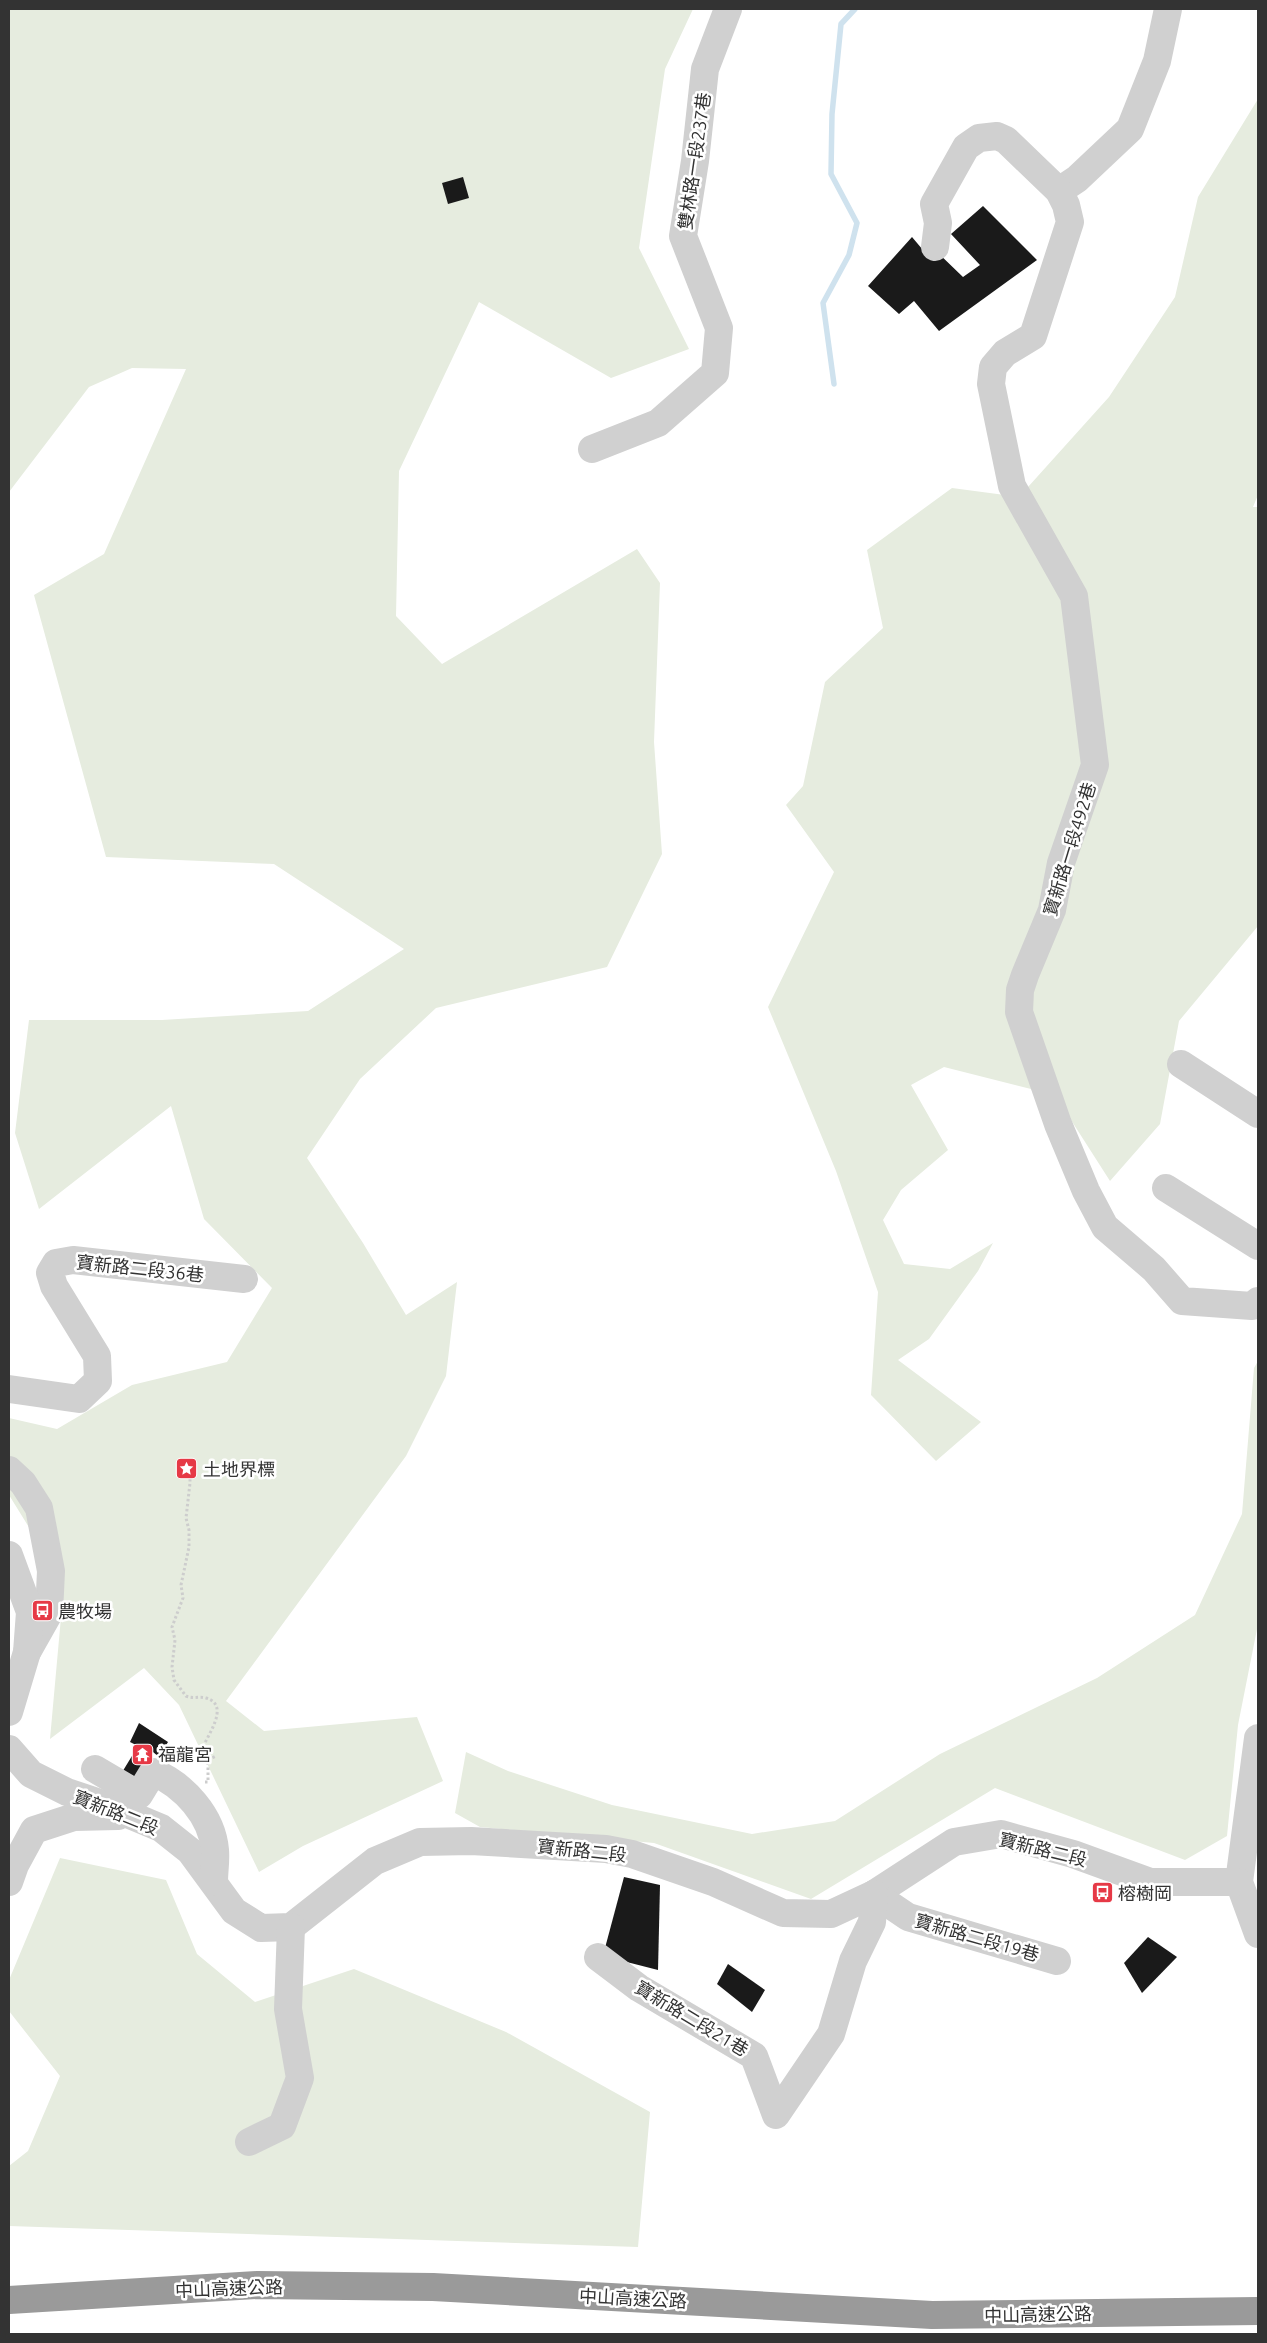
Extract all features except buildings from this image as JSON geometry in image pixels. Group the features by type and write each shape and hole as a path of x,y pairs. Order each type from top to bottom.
{"highway":[{"name":"中山高速公路","path":"9,2300 257,2285 286,2285 433,2287 932,2315 1258,2311"}],"street":[{"name":"雙林路一段237巷","path":"592,449 658,423 715,372 719,328 683,236 695,161 705,69 728,9"},
{"path":"1059,191 1078,179 1130,129 1157,60 1168,9"},
{"name":"寶新路一段492巷","path":"935,247 938,223 934,204 966,147 979,138 997,136 1006,140 1059,191 1066,206 1070,222 1033,336 1006,353 993,367 991,384 1012,486 1074,596 1095,764 1061,863 1052,910 1020,990 1019,1012 1058,1124 1086,1191 1105,1227 1154,1269 1182,1301 1252,1306 1258,1301"},
{"path":"1181,1064 1258,1114"},
{"path":"1166,1188 1258,1246"},
{"name":"寶新路二段36巷","path":"9,1389 79,1398 98,1382 96,1356 54,1286 50,1273 56,1263 73,1260 244,1279"},
{"path":"9,1470 23,1483 39,1508 51,1571 49,1613 27,1652"},
{"path":"9,1555 30,1612 27,1652 9,1712"},
{"path":"1258,1738 1239,1882 1258,1934"},
{"name":"寶新路二段","path":"9,1749 31,1774 67,1792 161,1828 190,1851 234,1911 261,1928 291,1927 375,1861 420,1842 481,1841 606,1849 632,1854 714,1882 783,1913 830,1914 874,1894 954,1842 1001,1834 1074,1854 1150,1882 1239,1882"},
{"path":"95,1769 139,1795 153,1772 179,1787 208,1823 215,1850 214,1882"},
{"path":"9,1882 15,1865 34,1830 74,1817 132,1816"},
{"name":"寶新路二段21巷","path":"598,1957 639,1988 754,2056 776,2115 831,2034 853,1961 872,1922 874,1894"},
{"name":"寶新路二段19巷","path":"874,1894 908,1917 1057,1961"},
{"path":"249,2142 282,2126 300,2078 288,2009 291,1927"}],"path":[{"path":"190,1464 186,1518 189,1530 189,1547 181,1585 183,1598 172,1627 174,1640 172,1667 174,1680 186,1696 206,1698 214,1704 217,1711 216,1722 202,1748 208,1760"}],"shaded area":[{"path":"9,9 693,9 665,69 639,248 689,349 611,378 479,302 399,471 396,616 442,664 637,549 660,583 654,742 662,854 607,967 436,1008 360,1079 307,1158 363,1243 406,1315 457,1282 446,1376 406,1456 226,1701 264,1731 417,1717 443,1781 303,1846 259,1872 179,1705 144,1668 50,1739 64,1584 9,1495 9,1418 57,1429 132,1385 227,1362 272,1288 204,1219 171,1106 39,1209 15,1133 29,1020 162,1020 308,1011 404,949 274,864 106,857 34,595 104,554 186,369 132,368 89,387 9,492"},
{"path":"1258,99 1258,495 1253,507 1258,507 1258,926 1179,1021 1160,1124 1110,1181 1055,1095 944,1067 911,1085 948,1150 901,1190 883,1220 904,1264 950,1269 993,1243 978,1271 929,1339 898,1360 981,1422 936,1461 871,1395 878,1292 836,1171 768,1007 834,872 786,805 803,786 825,682 883,628 867,550 952,488 1019,497 1109,397 1175,297 1198,197"},
{"path":"1258,1361 1258,1624 1238,1725 1227,1836 1185,1860 995,1788 811,1899 654,1843 480,1827 455,1813 466,1752 508,1771 612,1805 752,1834 835,1821 940,1754 1097,1678 1195,1615 1242,1514 1254,1368"},
{"path":"60,1858 166,1880 197,1954 255,2002 354,1969 506,2032 650,2112 638,2247 9,2226 9,2166 28,2151 60,2076 9,2011 9,1980"}],"waterway":[{"path":"834,384 823,303 849,255 857,223 831,174 832,114 841,24 855,9"}],"place":[{"name":"土地界標","path":"187,1469"},
{"name":"農牧場","path":"42,1611"},
{"name":"福龍宮","path":"142,1754"},
{"name":"榕樹岡","path":"1102,1893"}]}
